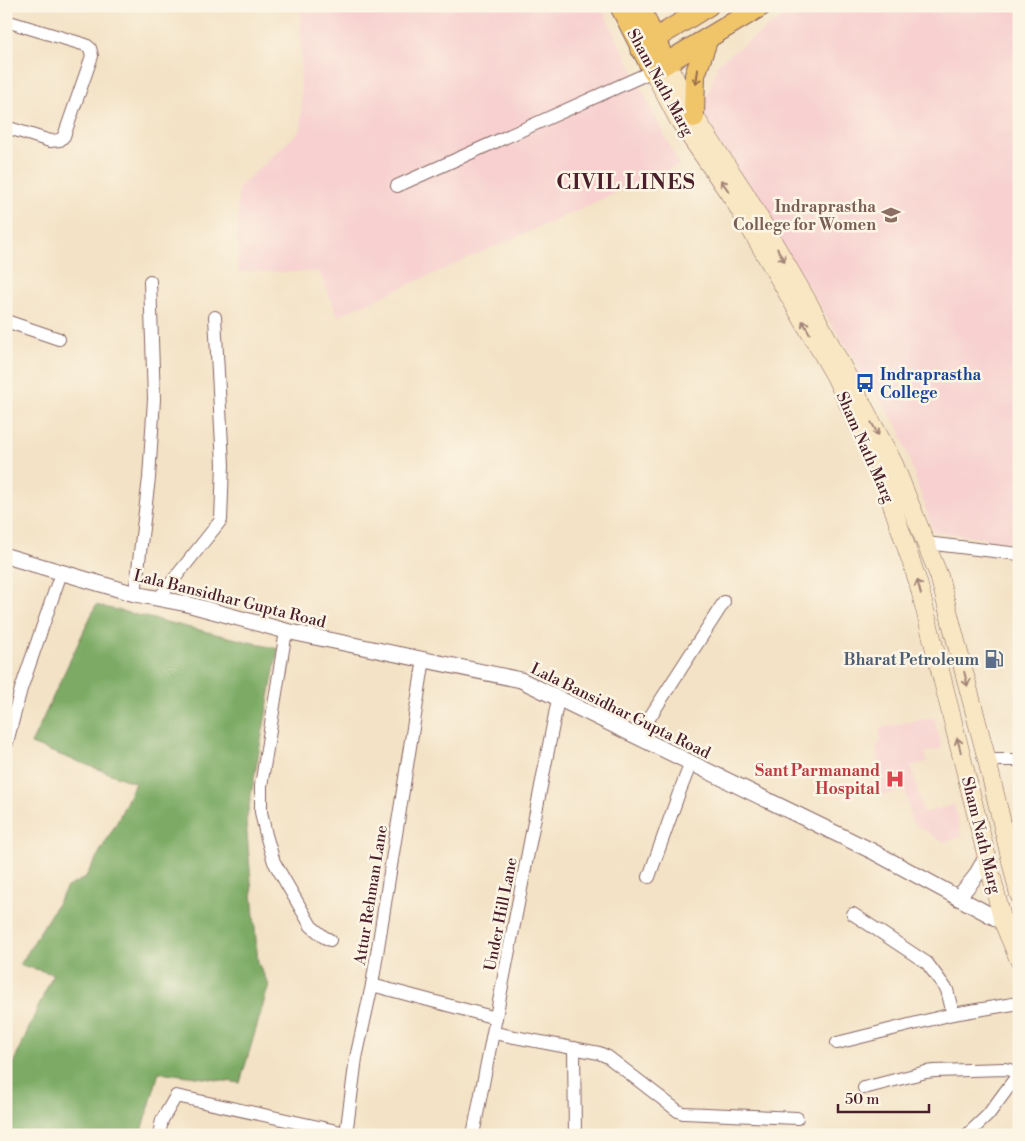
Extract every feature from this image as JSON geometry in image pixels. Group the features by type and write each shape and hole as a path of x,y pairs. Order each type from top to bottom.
{"main road":[{"name":"Sham Nath Marg","path":"620,6 647,43 660,67 745,193 808,302 894,464 939,576 987,760 1019,895"},
{"name":"Sham Nath Marg","path":"640,6 647,43"},
{"path":"647,43 708,6"},
{"path":"660,67 761,6"},
{"path":"694,117 695,75 708,38"},
{"name":"Sham Nath Marg","path":"660,67 678,119 735,202 835,376 880,469 918,582 987,856 1011,922 1019,960"}],"street":[{"path":"6,21 86,44 90,48 92,56 64,136 60,140 50,141 6,127"},
{"path":"397,186 660,67"},
{"path":"135,594 149,478 154,400 150,281"},
{"path":"159,598 221,520 223,464 215,317"},
{"path":"6,321 59,339"},
{"path":"926,544 1019,554"},
{"name":"Lala Bansidhar Gupta Road","path":"6,556 135,594 188,604 286,631 521,680 872,851 958,898 1011,922"},
{"path":"6,746 22,689 61,573"},
{"path":"637,737 724,602"},
{"path":"286,631 260,786 261,812 274,862 311,926 330,940"},
{"name":"Attur Rehman Lane","path":"346,1134 356,1058 372,986 424,659"},
{"name":"Under Hill Lane","path":"473,1135 558,699"},
{"path":"987,760 1019,760"},
{"path":"649,878 679,793 692,764"},
{"path":"958,898 987,856"},
{"path":"852,914 927,963 947,990 953,1014"},
{"path":"372,986 496,1018"},
{"path":"838,1043 953,1014 1019,1003"},
{"path":"494,1033 599,1053 608,1057 683,1113 797,1118"},
{"path":"574,1048 575,1135"},
{"path":"864,1088 934,1070 1005,1069 1019,1073 988,1115 970,1133"},
{"path":"159,1135 162,1120 176,1096 346,1134"}],"shaded area":[{"path":"301,6 601,6 679,165 338,316 319,272 238,272 238,188 301,130"},
{"name":"Indraprastha College for Women","path":"798,6 1019,6 1019,544 933,531 899,428 825,314 701,115 718,63"},
{"name":"Sant Parmanand Hospital","path":"934,717 942,748 925,753 927,762 911,766 923,813 954,805 962,837 943,842 912,822 905,790 879,796 872,767 880,765 876,747 881,741 879,728"}],"green space":[{"path":"96,605 278,649 246,822 258,963 269,985 240,1083 159,1072 141,1135 6,1135 6,1079 53,974 20,965 67,887 85,878 117,822 135,783 31,744"}],"place":[{"name":"Indraprastha College for Women","path":"891,215"},
{"name":"Indraprastha College","path":"865,383"},
{"name":"Bharat Petroleum","path":"994,659"},
{"name":"Sant Parmanand Hospital","path":"895,779"}],"district":[{"name":"CIVIL LINES","path":"626,182"}]}
